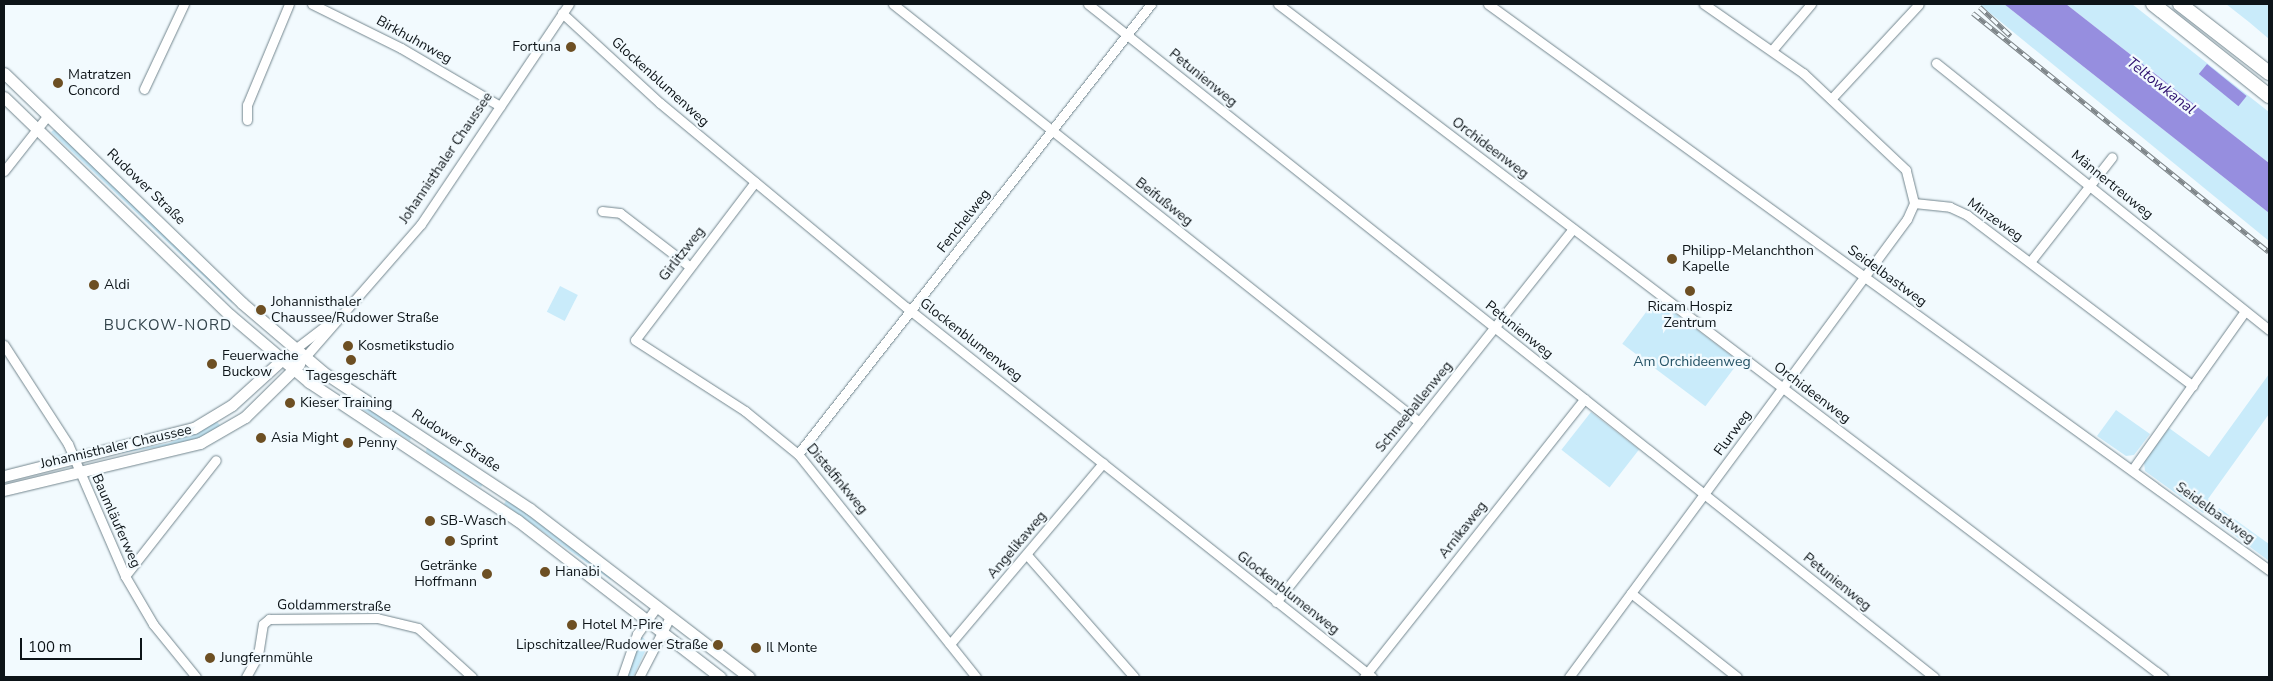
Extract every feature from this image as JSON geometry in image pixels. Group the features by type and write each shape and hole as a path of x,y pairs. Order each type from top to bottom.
{"highway":[{"path":"2153,4 2269,96"},
{"path":"2180,4 2269,73"}],"main road":[{"name":"Rudower Straße","path":"4,73 242,303 294,349 492,482 620,577 749,677"},
{"path":"4,97 230,315 294,369 482,496 647,619 717,675 725,659"},
{"path":"230,315 242,303"},
{"name":"Johannisthaler Chaussee","path":"4,476 73,456 173,436 205,423 232,405 294,349"},
{"name":"Johannisthaler Chaussee","path":"4,490 78,469 210,439 245,417 305,357"},
{"path":"482,496 492,482"},
{"path":"610,591 620,577"}],"street":[{"path":"144,89 184,4"},
{"path":"247,120 247,105 289,4"},
{"name":"Birkhuhnweg","path":"312,4 401,48 500,106"},
{"name":"Johannisthaler Chaussee","path":"305,357 335,319 422,224 569,4"},
{"name":"Beifußweg","path":"893,4 1419,422"},
{"name":"Petunienweg","path":"1088,4 1934,677"},
{"name":"Fenchelweg","path":"798,454 1151,4"},
{"name":"Orchideenweg","path":"1278,4 2163,677"},
{"name":"Seidelbastweg","path":"1488,4 2269,570"},
{"path":"1773,49 1811,4"},
{"path":"1831,99 1919,4"},
{"path":"1708,5 1773,49 1831,99 1906,170 1914,203"},
{"name":"Glockenblumenweg","path":"562,14 755,182 912,311 1368,676"},
{"name":"Männertreuweg","path":"1936,63 2269,330"},
{"path":"4,171 48,115"},
{"path":"2030,262 2112,158"},
{"name":"Girlitzweg","path":"636,343 634,337 755,182"},
{"name":"Flurweg","path":"1569,677 1865,277 1914,203"},
{"name":"Minzeweg","path":"1914,203 1962,212 2193,386"},
{"path":"602,211 620,213 689,266"},
{"name":"Schneeballenweg","path":"1276,602 1573,229"},
{"path":"2132,470 2245,311"},
{"name":"Johannisthaler Chaussee","path":"294,349 335,319"},
{"name":"Distelfinkweg","path":"636,343 745,411 798,454 976,677"},
{"name":"Baumläuferweg","path":"4,345 52,416 73,456 125,576 153,624 196,677"},
{"name":"Arnikaweg","path":"1368,676 1584,400"},
{"path":"125,576 216,460"},
{"name":"Angelikaweg","path":"950,644 1027,555 1102,463"},
{"path":"1027,555 1134,677"},
{"path":"1632,593 1737,677"},
{"path":"622,677 647,619 657,606"},
{"path":"639,677 670,617"},
{"name":"Goldammerstraße","path":"246,677 258,655 263,624 269,619 369,618 400,620 418,628 472,677"}],"green space":[{"path":"1979,4 2004,4 2269,213 2269,241"},
{"path":"2066,4 2132,4 2269,112 2269,163"},
{"path":"2226,4 2269,4 2269,39 2249,22"},
{"path":"55,129 231,300 233,304 51,132"},
{"path":"560,286 578,295 565,321 547,312"},
{"name":"Am Orchideenweg","path":"1656,299 1739,362 1705,406 1622,344"},
{"path":"2269,374 2269,414 2208,499 2214,504 2209,510 2203,513 2145,471 2144,462 2169,428 2209,457"},
{"path":"365,406 411,437 410,441 359,407"},
{"path":"2116,410 2150,434 2134,455 2126,456 2097,436"},
{"path":"1591,412 1639,450 1610,487 1561,450"},
{"path":"217,422 221,426 202,437 172,445 89,458 169,443"},
{"path":"427,446 483,484 481,487 426,452"},
{"path":"507,499 611,577 611,580 504,504"},
{"path":"2219,508 2269,544 2269,561 2214,520"},
{"path":"641,636 649,643 633,677 626,677"}],"water":[{"name":"Teltowkanal","path":"2004,4 2066,4 2269,163 2269,213"},
{"path":"2207,64 2247,96 2238,106 2199,74"}],"railway":[{"path":"1980,7 2011,36"},
{"path":"1973,13 2269,252"}],"place":[{"name":"Fortuna","path":"571,47"},
{"name":"Matratzen Concord","path":"58,83"},
{"name":"Philipp-Melanchthon Kapelle","path":"1672,259"},
{"name":"Aldi","path":"94,285"},
{"name":"Ricam Hospiz Zentrum","path":"1690,291"},
{"name":"Johannisthaler Chaussee/Rudower Straße","path":"261,310"},
{"name":"Kosmetikstudio","path":"348,346"},
{"name":"Tagesgeschäft","path":"351,360"},
{"name":"Feuerwache Buckow","path":"212,364"},
{"name":"Kieser Training","path":"290,403"},
{"name":"Asia Might","path":"261,438"},
{"name":"Penny","path":"348,443"},
{"name":"SB-Wasch","path":"430,521"},
{"name":"Sprint","path":"450,541"},
{"name":"Hanabi","path":"545,572"},
{"name":"Getränke Hoffmann","path":"487,574"},
{"name":"Hotel M-Pire","path":"572,625"},
{"name":"Lipschitzallee/Rudower Straße","path":"718,645"},
{"name":"Il Monte","path":"756,648"},
{"name":"Jungfernmühle","path":"210,658"}],"district":[{"name":"BUCKOW-NORD","path":"168,326"}]}
